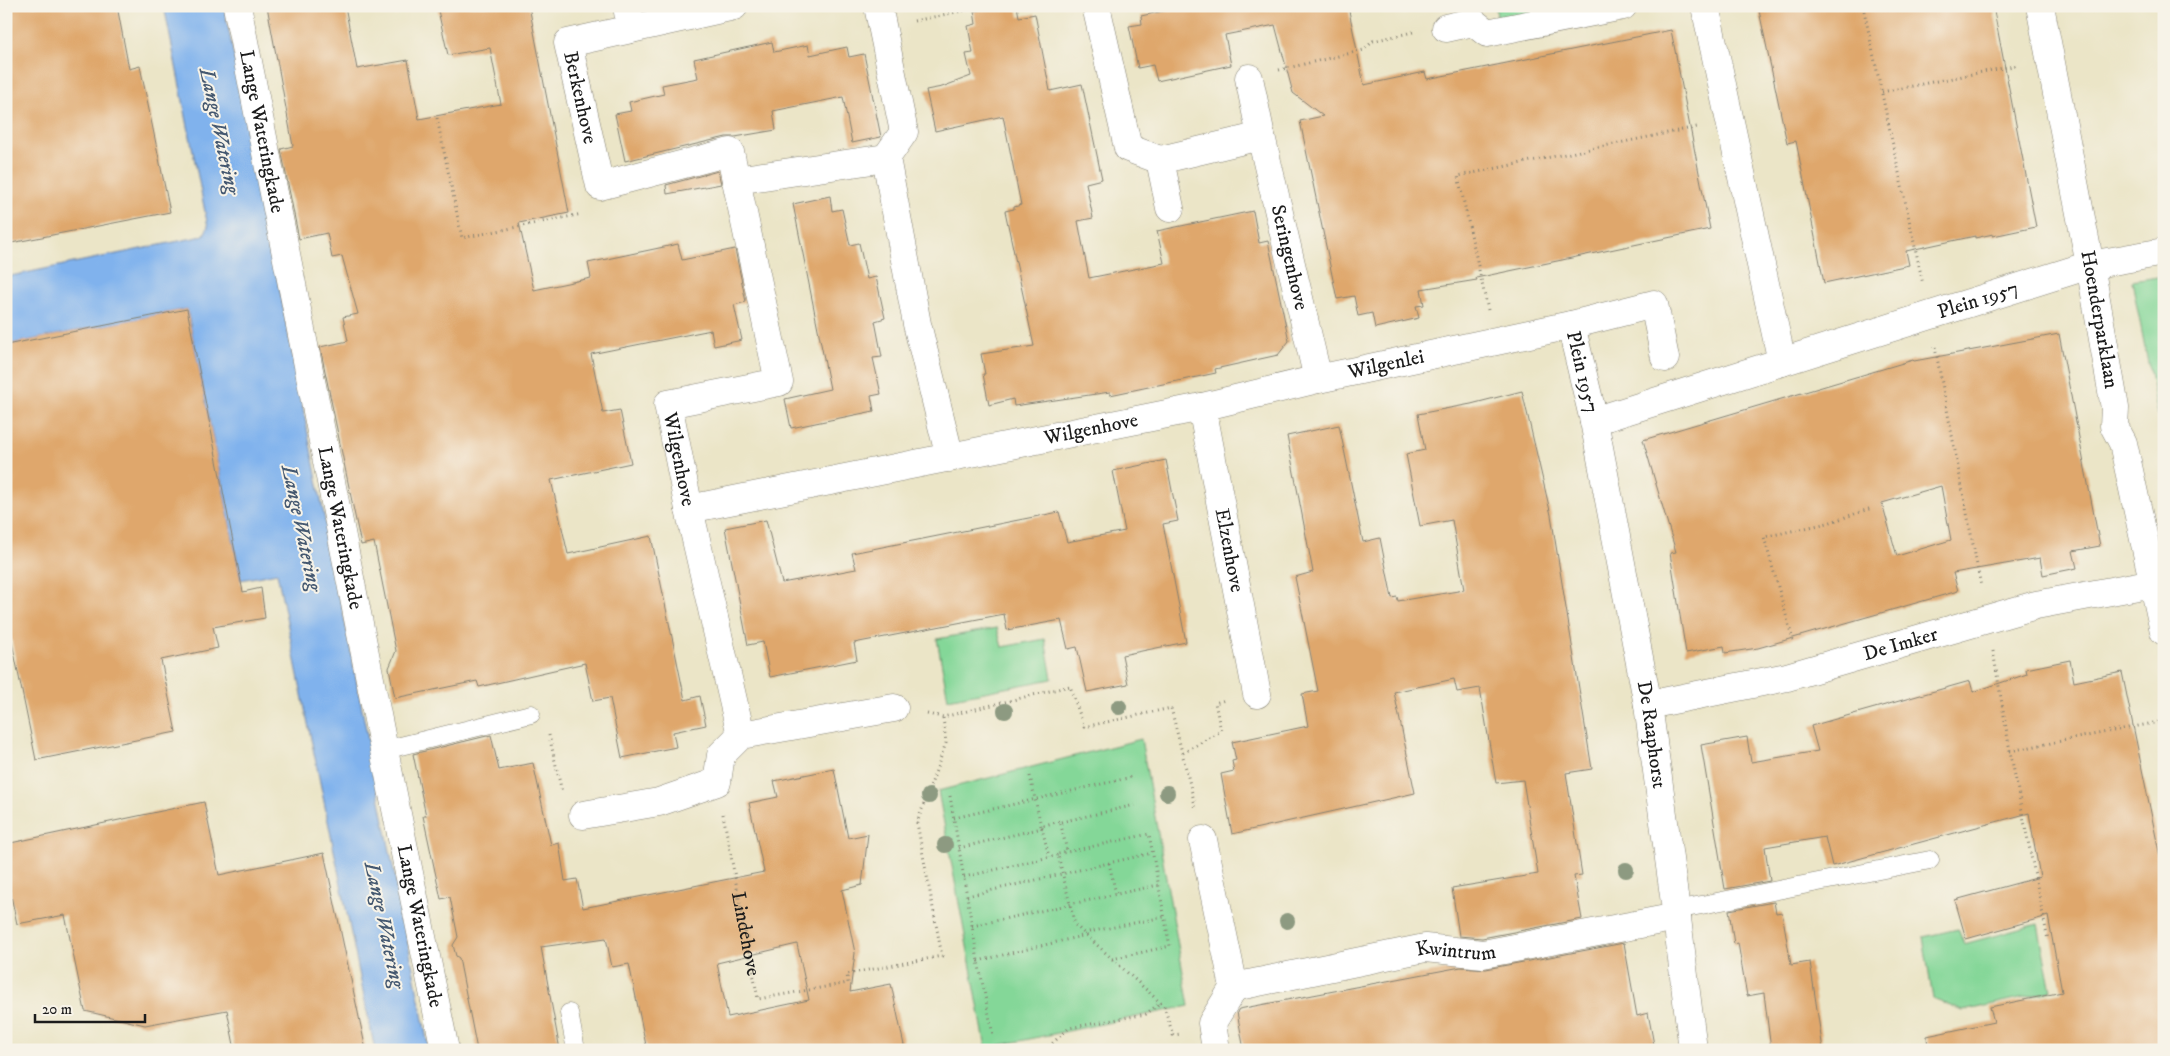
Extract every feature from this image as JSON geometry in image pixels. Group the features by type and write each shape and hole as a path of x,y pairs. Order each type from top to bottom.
{"street":[{"name":"Lange Wateringkade","path":"237,6 384,750 446,1050"},
{"name":"Berkenhove","path":"600,186 568,42 629,17 734,6"},
{"path":"1096,6 1128,148 1160,160 1261,136"},
{"path":"1446,28 1473,22 1487,33 1623,6"},
{"path":"1705,6 1782,362"},
{"name":"Hoenderparklaan","path":"2040,6 2090,265 2115,408 2114,426 2123,443 2156,552 2154,583 2164,630"},
{"path":"880,17 904,132 886,158 917,324 950,458"},
{"name":"Seringenhove","path":"1249,78 1318,379"},
{"name":"Wilgenhove","path":"600,186 730,152 779,382 668,404 689,509 1202,407"},
{"path":"736,180 886,158"},
{"path":"1160,160 1170,208"},
{"name":"Plein 1957","path":"1666,358 1654,304 1571,325 1594,421 2090,265 2164,252"},
{"name":"Wilgenlei","path":"1202,407 1318,379 1571,325"},
{"name":"Elzenhove","path":"1202,407 1257,694"},
{"name":"De Raaphorst","path":"1594,421 1648,705 1677,914 1693,1050"},
{"path":"689,509 741,735"},
{"name":"De Imker","path":"1648,705 1802,672 2036,605 2154,583"},
{"path":"583,815 659,802 717,782 721,755 741,735 894,708"},
{"path":"1203,840 1234,987 1212,1023 1215,1040"},
{"name":"Kwintrum","path":"1234,987 1425,948 1483,954 1677,914"}],"lane":[{"path":"384,750 532,714"},
{"path":"1677,914 1930,860"},
{"path":"569,1013 576,1050"}],"path":[{"path":"880,17 985,6"},
{"path":"1863,6 1929,315 2010,751 2048,940"},
{"path":"1249,78 1364,50 1373,41 1438,27 1446,28"},
{"path":"1882,92 2050,58"},
{"path":"437,118 462,238 606,210 600,186"},
{"path":"1496,342 1458,176 1730,121"},
{"path":"1802,672 1764,537 1828,523 1872,508"},
{"path":"894,708 943,717 1070,686 1084,727 1171,708 1203,840"},
{"path":"1183,753 1221,731 1215,703 1257,694"},
{"path":"532,714 546,722 564,802 583,815"},
{"name":"Lindehove","path":"717,782 758,999 848,983 848,974 942,956 917,823 946,743 943,717"},
{"path":"2010,751 2164,721"},
{"path":"1030,776 1049,857"},
{"path":"954,818 1132,777"},
{"path":"950,796 978,961 993,1035"},
{"path":"959,848 1135,805"},
{"path":"1061,822 1067,851"},
{"path":"964,877 1058,855 1067,851 1149,834 1170,946 1112,959"},
{"path":"967,896 1152,852"},
{"path":"1058,855 1075,925 1164,1006 1173,1035 1215,1040"},
{"path":"1109,862 1116,894"},
{"path":"972,926 1158,884"},
{"path":"978,961 1085,934 1164,917"},
{"path":"1045,1050 1069,1028 1146,1014 1160,1003"}],"green space":[{"path":"1495,6 1593,6 1499,25"},
{"path":"2164,276 2164,445 2132,281"},
{"path":"997,628 1002,647 1045,639 1052,679 948,699 937,639"},
{"path":"1141,739 1189,1006 986,1048 938,791"},
{"path":"2038,924 2051,991 1963,1011 1933,999 1923,937 1958,929 1964,944"}],"water":[{"name":"Lange Watering","path":"164,6 224,6 429,1050 375,1050 277,573 241,580 187,309 6,345 6,277 203,236 208,227"}],"building":[{"path":"6,6 117,6 129,69 140,66 170,212 6,244"},
{"path":"267,6 345,6 357,69 408,60 419,119 501,104 490,48 448,55 437,6 529,6 569,213 519,223 534,290 591,278 588,263 678,244 682,260 735,249 746,302 734,305 742,340 714,346 711,330 591,354 603,413 620,410 631,463 551,480 568,554 651,536 685,700 700,696 706,725 673,732 676,747 622,758 610,698 593,701 585,663 479,687 477,681 395,698 389,668 396,651 374,542 361,545 320,347 348,341 343,317 358,314 342,256 332,258 327,233 299,239 281,149 293,146"},
{"path":"997,6 1017,6 1019,17 1035,14 1050,91 1082,84 1102,179 1086,183 1093,218 1078,221 1089,278 1164,263 1157,231 1253,211 1259,243 1268,241 1289,341 1278,355 1215,369 1216,373 1110,395 1110,392 1014,406 1013,399 989,405 981,354 1034,346 1005,211 1021,205 1003,116 935,131 926,90 942,87 971,76 966,54 973,53 968,26 976,24 974,11"},
{"path":"1186,6 1348,6 1364,85 1425,72 1427,79 1671,30 1710,229 1476,278 1477,280 1421,289 1424,305 1416,306 1419,318 1375,328 1372,313 1358,316 1354,296 1337,299 1300,121 1323,116 1293,93 1275,25 1225,35 1231,65 1157,81 1153,65 1138,68 1129,26 1142,24 1141,16"},
{"path":"1758,6 1993,6 2036,227 1993,236 1993,234 1975,238 1975,236 1906,251 1909,265 1824,283 1796,141 1787,143"},
{"path":"772,42 774,52 808,45 810,55 847,47 849,57 864,54 881,137 852,143 843,97 773,111 776,130 726,137 625,161 615,114 631,111 629,102 664,94 662,85 698,78 694,59"},
{"path":"718,171 721,184 667,194 666,185"},
{"path":"830,196 832,211 842,209 850,245 859,243 867,279 876,277 885,318 875,321 882,357 873,358 881,394 871,396 874,411 791,428 785,399 830,389 793,204"},
{"path":"187,309 243,592 261,588 265,618 213,627 218,648 161,660 176,732 36,760 6,613 6,345"},
{"path":"2059,334 2100,546 2073,551 2077,568 2043,575 2040,558 1953,573 1958,591 1758,648 1725,653 1724,646 1686,653 1670,553 1676,552 1643,440 1913,360","holes":["1941,486 1951,540 1897,556 1882,503"]},
{"path":"1522,391 1551,515 1592,769 1566,773 1582,875 1574,876 1582,919 1482,938 1459,936 1452,888 1538,874 1523,780 1496,783 1480,688 1457,692 1454,679 1394,692 1415,793 1232,834 1221,774 1234,771 1232,761 1236,760 1232,742 1308,726 1302,694 1318,691 1295,577 1313,572 1287,436 1339,425 1363,542 1380,538 1392,598 1397,597 1398,601 1464,590 1452,520 1420,526 1406,454 1425,450 1418,414 1471,404"},
{"path":"1166,460 1178,521 1163,524 1186,642 1122,655 1128,684 1087,692 1077,647 1068,649 1061,620 1007,630 1004,614 854,643 857,660 770,677 763,642 748,645 725,528 766,520 782,583 856,569 852,553 1059,512 1067,542 1125,531 1113,471"},
{"path":"2070,660 2074,682 2122,672 2164,876 2164,1050 1928,1050 1927,1036 1994,1022 1990,1007 2062,992 2048,916 1966,939 1955,900 2040,877 2029,813 1832,866 1825,837 1765,847 1770,881 1725,889 1701,745 1747,737 1751,762 1818,751 1811,726 1970,681 1973,692 2027,674 2026,669"},
{"path":"491,735 499,770 533,763 551,845 559,843 565,881 577,879 583,908 764,872 749,803 778,797 774,781 834,769 848,838 868,834 862,885 842,890 855,953 850,992 891,984 905,1050 647,1050 629,964 612,967 606,938 541,947 560,1050 477,1050 459,958 456,956 453,945 458,937 450,897 441,899 423,816 426,816 413,754","holes":["797,944 809,1000 728,1017 717,963"]},
{"path":"204,802 219,875 324,853 366,1050 235,1050 227,1010 145,1025 85,1011 65,915 17,924 6,872 6,844"},
{"path":"1774,902 1776,913 1782,912 1791,965 1810,962 1823,1050 1771,1050 1764,993 1747,996 1738,943 1734,944 1729,910"},
{"path":"1624,943 1637,1016 1648,1013 1655,1050 1244,1050 1237,1012 1239,1009 1461,967 1486,969"}]}
